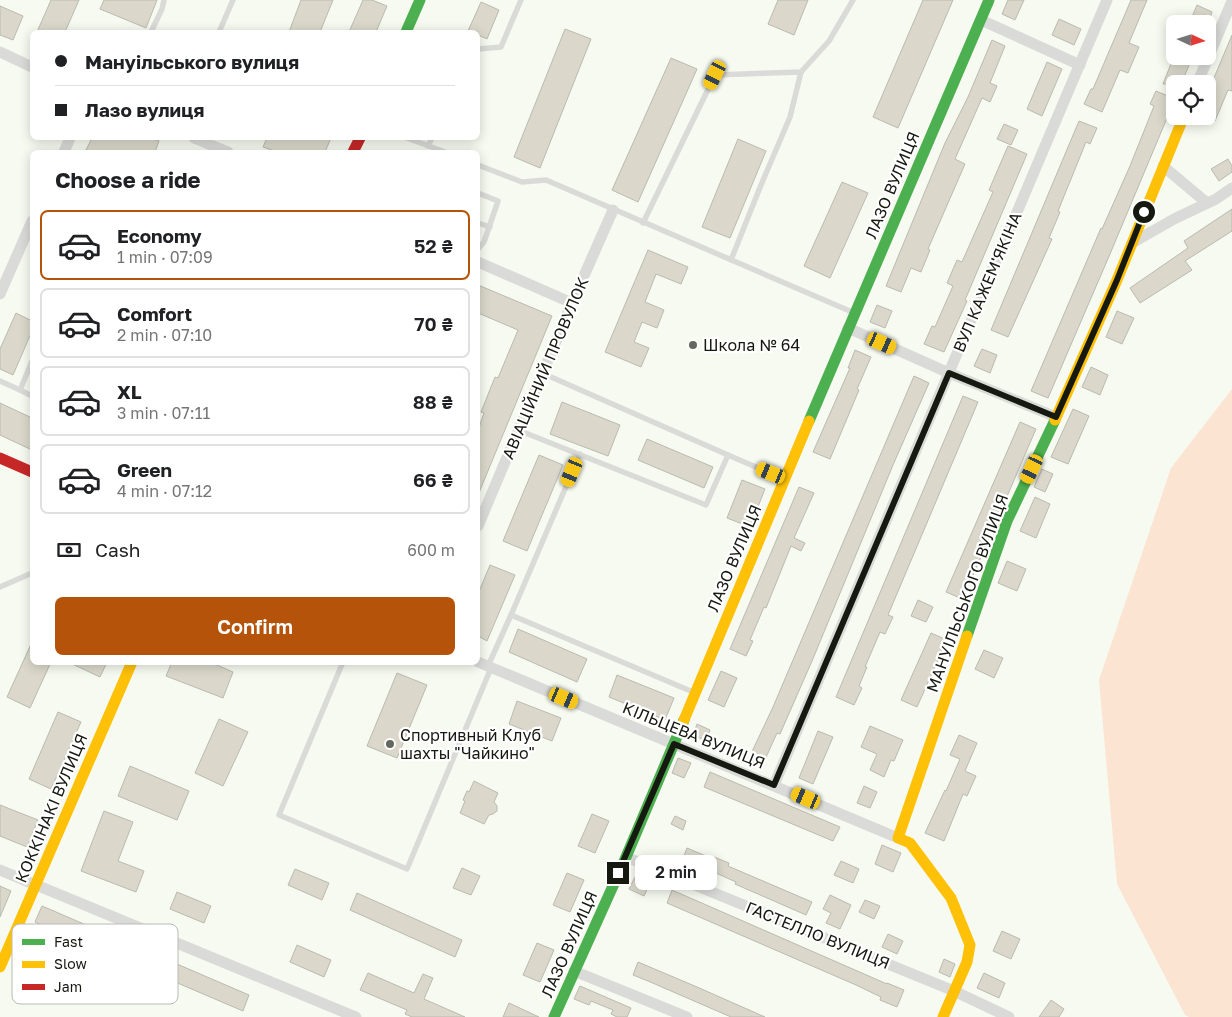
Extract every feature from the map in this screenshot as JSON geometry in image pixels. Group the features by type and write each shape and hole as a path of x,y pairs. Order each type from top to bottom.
{"street":[{"path":"407,30 420,0"},
{"name":"ЛАЗО ВУЛИЦЯ","path":"554,1017 626,857 848,328 990,0"},
{"name":"ВУЛ КАЖЕМ'ЯКІНА","path":"774,785 1107,0"},
{"path":"1201,75 1232,1"},
{"path":"981,20 1080,65"},
{"path":"0,52 30,65"},
{"name":"МАНУІЛЬСЬКОГО ВУЛИЦЯ","path":"898,838 1007,521 1056,417 1132,243 1180,125"},
{"path":"199,140 223,150"},
{"path":"1163,166 1207,203"},
{"path":"1132,243 1232,188"},
{"name":"АВІАЦІЙНИЙ ПРОВУЛОК","path":"480,521 572,303 614,210"},
{"path":"0,294 30,226"},
{"path":"480,263 572,303"},
{"path":"848,328 949,373 1056,417"},
{"path":"0,458 30,471"},
{"name":"КОККІНАКІ ВУЛИЦЯ","path":"19,924 131,665"},
{"name":"КІЛЬЦЕВА ВУЛИЦЯ","path":"486,665 898,838"},
{"path":"898,838 910,844 951,898 970,945 967,962 943,1017"},
{"name":"ГАСТЕЛЛО ВУЛИЦЯ","path":"626,857 954,991 1009,1017"},
{"path":"0,870 128,924"},
{"name":"КОККІНАКІ ВУЛИЦЯ","path":"0,967 12,940"},
{"path":"178,945 335,1012 356,1017"},
{"path":"574,971 688,1017"}],"lane":[{"path":"152,30 164,0"},
{"path":"220,30 233,0"},
{"path":"480,49 502,47 521,0"},
{"path":"731,260 790,117 801,72 828,41 853,0"},
{"path":"644,223 715,75 801,72"},
{"path":"412,140 439,150"},
{"path":"428,146 431,140"},
{"path":"480,166 522,182 546,180 855,314"},
{"path":"480,194 498,200 490,227 480,247"},
{"path":"480,223 490,227"},
{"path":"20,390 30,366"},
{"path":"542,373 785,479"},
{"path":"0,381 30,395"},
{"path":"518,430 706,505 728,455"},
{"path":"342,665 279,815 407,869 486,665 511,615 580,454"},
{"path":"0,587 30,574"},
{"path":"511,615 695,693"}],"shaded area":[{"path":"1232,389 1232,1017 1189,1017 1185,1015 1117,884 1099,680 1171,468"}],"building":[{"path":"51,0 79,0 66,30 38,30"},
{"path":"104,0 157,0 146,28 100,9"},
{"path":"301,0 333,0 321,30 290,30"},
{"path":"363,0 372,0 387,6 377,30 350,30"},
{"path":"778,0 808,0 794,35 768,24"},
{"path":"923,0 953,0 898,128 873,117"},
{"path":"1008,0 1024,0 1015,20 1002,14"},
{"path":"1131,0 1147,0 1129,43 1139,47 1128,73 1120,70 1102,112 1084,104 1091,89 1093,89"},
{"path":"481,2 499,10 487,39 480,36 480,30 468,30"},
{"path":"1197,5 1212,12 1211,15 1193,15"},
{"path":"0,6 23,16 13,40 0,35"},
{"path":"1059,19 1081,29 1074,45 1052,35"},
{"path":"565,29 591,39 540,168 514,157"},
{"path":"1232,35 1232,91 1228,90 1216,119 1216,75"},
{"path":"992,40 1005,46 990,83 997,86 990,102 982,98 955,159 965,164 928,249 930,250 921,272 911,268 901,292 886,286 945,143 968,97"},
{"path":"671,58 697,69 638,202 612,190"},
{"path":"1047,62 1062,69 1042,116 1027,109"},
{"path":"1170,65 1189,65 1185,75 1167,75"},
{"path":"1156,91 1166,95 1166,120 1048,398 1031,391 1101,228 1130,166 1154,106 1150,104"},
{"path":"1079,121 1097,128 1090,144 1086,142 1058,211 1060,212 1049,238 1052,239 1008,337 991,330"},
{"path":"1004,124 1018,130 1011,145 997,139"},
{"path":"738,139 766,151 730,238 702,227"},
{"path":"91,140 159,141 156,150 86,150"},
{"path":"266,140 330,140 326,150 271,150 263,147"},
{"path":"1008,146 1027,154 944,352 924,344 932,326 935,327 953,286 947,283 957,260 962,262 993,192 989,190"},
{"path":"1228,159 1232,166 1232,172 1219,181 1211,169"},
{"path":"842,182 868,193 830,278 804,266"},
{"path":"1232,209 1232,231 1185,261 1192,270 1140,303 1130,288 1188,248 1184,241"},
{"path":"648,250 688,267 681,284 656,274 645,302 664,310 657,328 642,322 634,342 649,348 641,367 605,352"},
{"path":"480,286 552,316 480,490 480,424 484,413 481,412 495,377 498,378 518,330 480,314"},
{"path":"877,305 892,311 885,328 870,322"},
{"path":"1117,311 1134,318 1122,344 1106,337"},
{"path":"16,313 30,320 30,336 13,375 0,369 0,349"},
{"path":"982,349 997,355 990,373 974,366"},
{"path":"855,350 871,357 830,459 813,452 850,368 848,368"},
{"path":"1091,367 1108,375 1100,395 1082,387"},
{"path":"914,376 929,383 812,661 780,734 777,733 763,764 749,758 773,707"},
{"path":"963,396 978,402 888,615 893,617 885,634 880,632 865,667 867,667 859,686 862,688 854,705 836,697"},
{"path":"562,402 620,425 608,456 550,434"},
{"path":"0,403 30,417 30,449 0,435"},
{"path":"1073,409 1089,416 1068,464 1051,457"},
{"path":"1020,422 1036,429 972,578 970,577 960,598 946,592"},
{"path":"647,439 713,467 704,488 638,460"},
{"path":"539,455 563,465 527,551 503,541"},
{"path":"1042,469 1053,474 1045,492 1034,487"},
{"path":"742,480 765,489 750,527 727,518"},
{"path":"799,487 814,493 794,538 805,543 801,551 791,546 766,608 764,607 750,640 753,641 746,656 730,649"},
{"path":"1035,497 1050,504 1036,538 1020,531"},
{"path":"1007,561 1026,569 1017,591 998,583"},
{"path":"490,565 515,575 487,641 480,637 480,589"},
{"path":"918,600 933,607 926,622 911,616"},
{"path":"518,629 587,659 577,682 509,652"},
{"path":"931,633 947,640 917,707 901,700"},
{"path":"30,646 30,665 50,665 30,708 7,697"},
{"path":"984,650 1003,658 994,678 975,669"},
{"path":"74,665 106,665 100,677"},
{"path":"171,665 217,665 233,672 223,698 166,676"},
{"path":"721,671 737,678 724,707 708,700"},
{"path":"397,673 427,685 397,758 367,746"},
{"path":"617,675 674,698 665,720 609,697"},
{"path":"517,701 561,718 552,741 509,724"},
{"path":"58,712 81,722 51,789 29,779"},
{"path":"219,719 248,732 223,786 195,773"},
{"path":"697,724 710,730 706,741 693,735"},
{"path":"870,726 903,740 894,761 891,760 884,777 870,770 877,754 861,747"},
{"path":"818,731 833,737 813,784 799,778"},
{"path":"959,735 977,743 965,771 976,776 967,796 963,794 944,841 925,833 960,759 950,755"},
{"path":"678,758 691,763 684,778 672,773"},
{"path":"130,766 189,791 177,820 118,796"},
{"path":"710,772 840,827 833,841 704,787"},
{"path":"474,781 498,793 494,802 497,806 497,811 489,815 484,824 460,813 465,801 463,800"},
{"path":"864,786 877,792 870,808 857,803"},
{"path":"0,805 38,820 27,847 0,836"},
{"path":"104,811 133,822 118,861 144,871 136,892 81,871"},
{"path":"592,814 609,821 595,853 578,846"},
{"path":"675,816 686,821 683,830 671,824"},
{"path":"882,845 901,853 893,872 875,864"},
{"path":"687,848 713,859 714,857 729,863 728,866 812,902 806,915 735,884 736,882 698,865 697,868 682,861"},
{"path":"841,861 859,869 853,883 834,875"},
{"path":"462,868 480,876 471,895 453,888"},
{"path":"295,869 329,883 322,900 288,885"},
{"path":"567,873 584,880 570,912 553,905"},
{"path":"635,877 650,883 644,896 629,889"},
{"path":"0,886 11,891 0,917"},
{"path":"672,890 904,990 897,1007 880,1000 881,997 856,985 667,903"},
{"path":"177,892 211,906 204,923 170,909"},
{"path":"357,893 462,940 455,957 350,910"},
{"path":"830,895 851,905 840,929 826,923 831,913 823,909"},
{"path":"865,900 880,906 874,919 859,912"},
{"path":"42,906 84,924 39,924 35,922"},
{"path":"1002,931 1020,939 1011,959 993,951"},
{"path":"888,934 903,941 897,954 882,947"},
{"path":"537,943 554,950 540,982 523,975"},
{"path":"297,945 331,960 324,977 290,962"},
{"path":"944,959 955,964 950,977 939,972"},
{"path":"638,962 765,1017 731,1017 633,975"},
{"path":"178,964 249,995 243,1011 178,983"},
{"path":"368,973 414,993 423,974 433,978 424,999 465,1017 412,1017 405,1014 407,1010 360,990"},
{"path":"984,973 1005,983 999,998 977,988"},
{"path":"580,986 631,1008 627,1017 617,1017 611,1014 613,1010 591,1001 589,1005 574,999"},
{"path":"1051,1000 1064,1009 1059,1017 1039,1017"},
{"path":"509,1003 539,1017 503,1017"}],"traffic: fast":[{"path":"407,30 420,0"},
{"path":"809,421 989,0"},
{"path":"967,636 1007,521 1055,420"},
{"path":"554,1017 626,857 684,720"}],"traffic: slow":[{"path":"1055,420 1117,280 1180,125"},
{"path":"684,720 809,421"},
{"path":"943,1017 967,962 970,945 951,898 910,843 898,838 967,636"},
{"path":"19,924 131,665"},
{"path":"0,967 12,939"}],"traffic: jam":[{"path":"354,150 359,140"},
{"path":"0,458 30,471"}],"place":[{"name":"Школа № 64","path":"693,345"},
{"name":"Спортивный Клуб шахты \"Чайкино\"","path":"390,744"}],"route":[{"path":"618,873 674,744 774,785 949,373 1056,417 1117,280 1144,212"}]}
